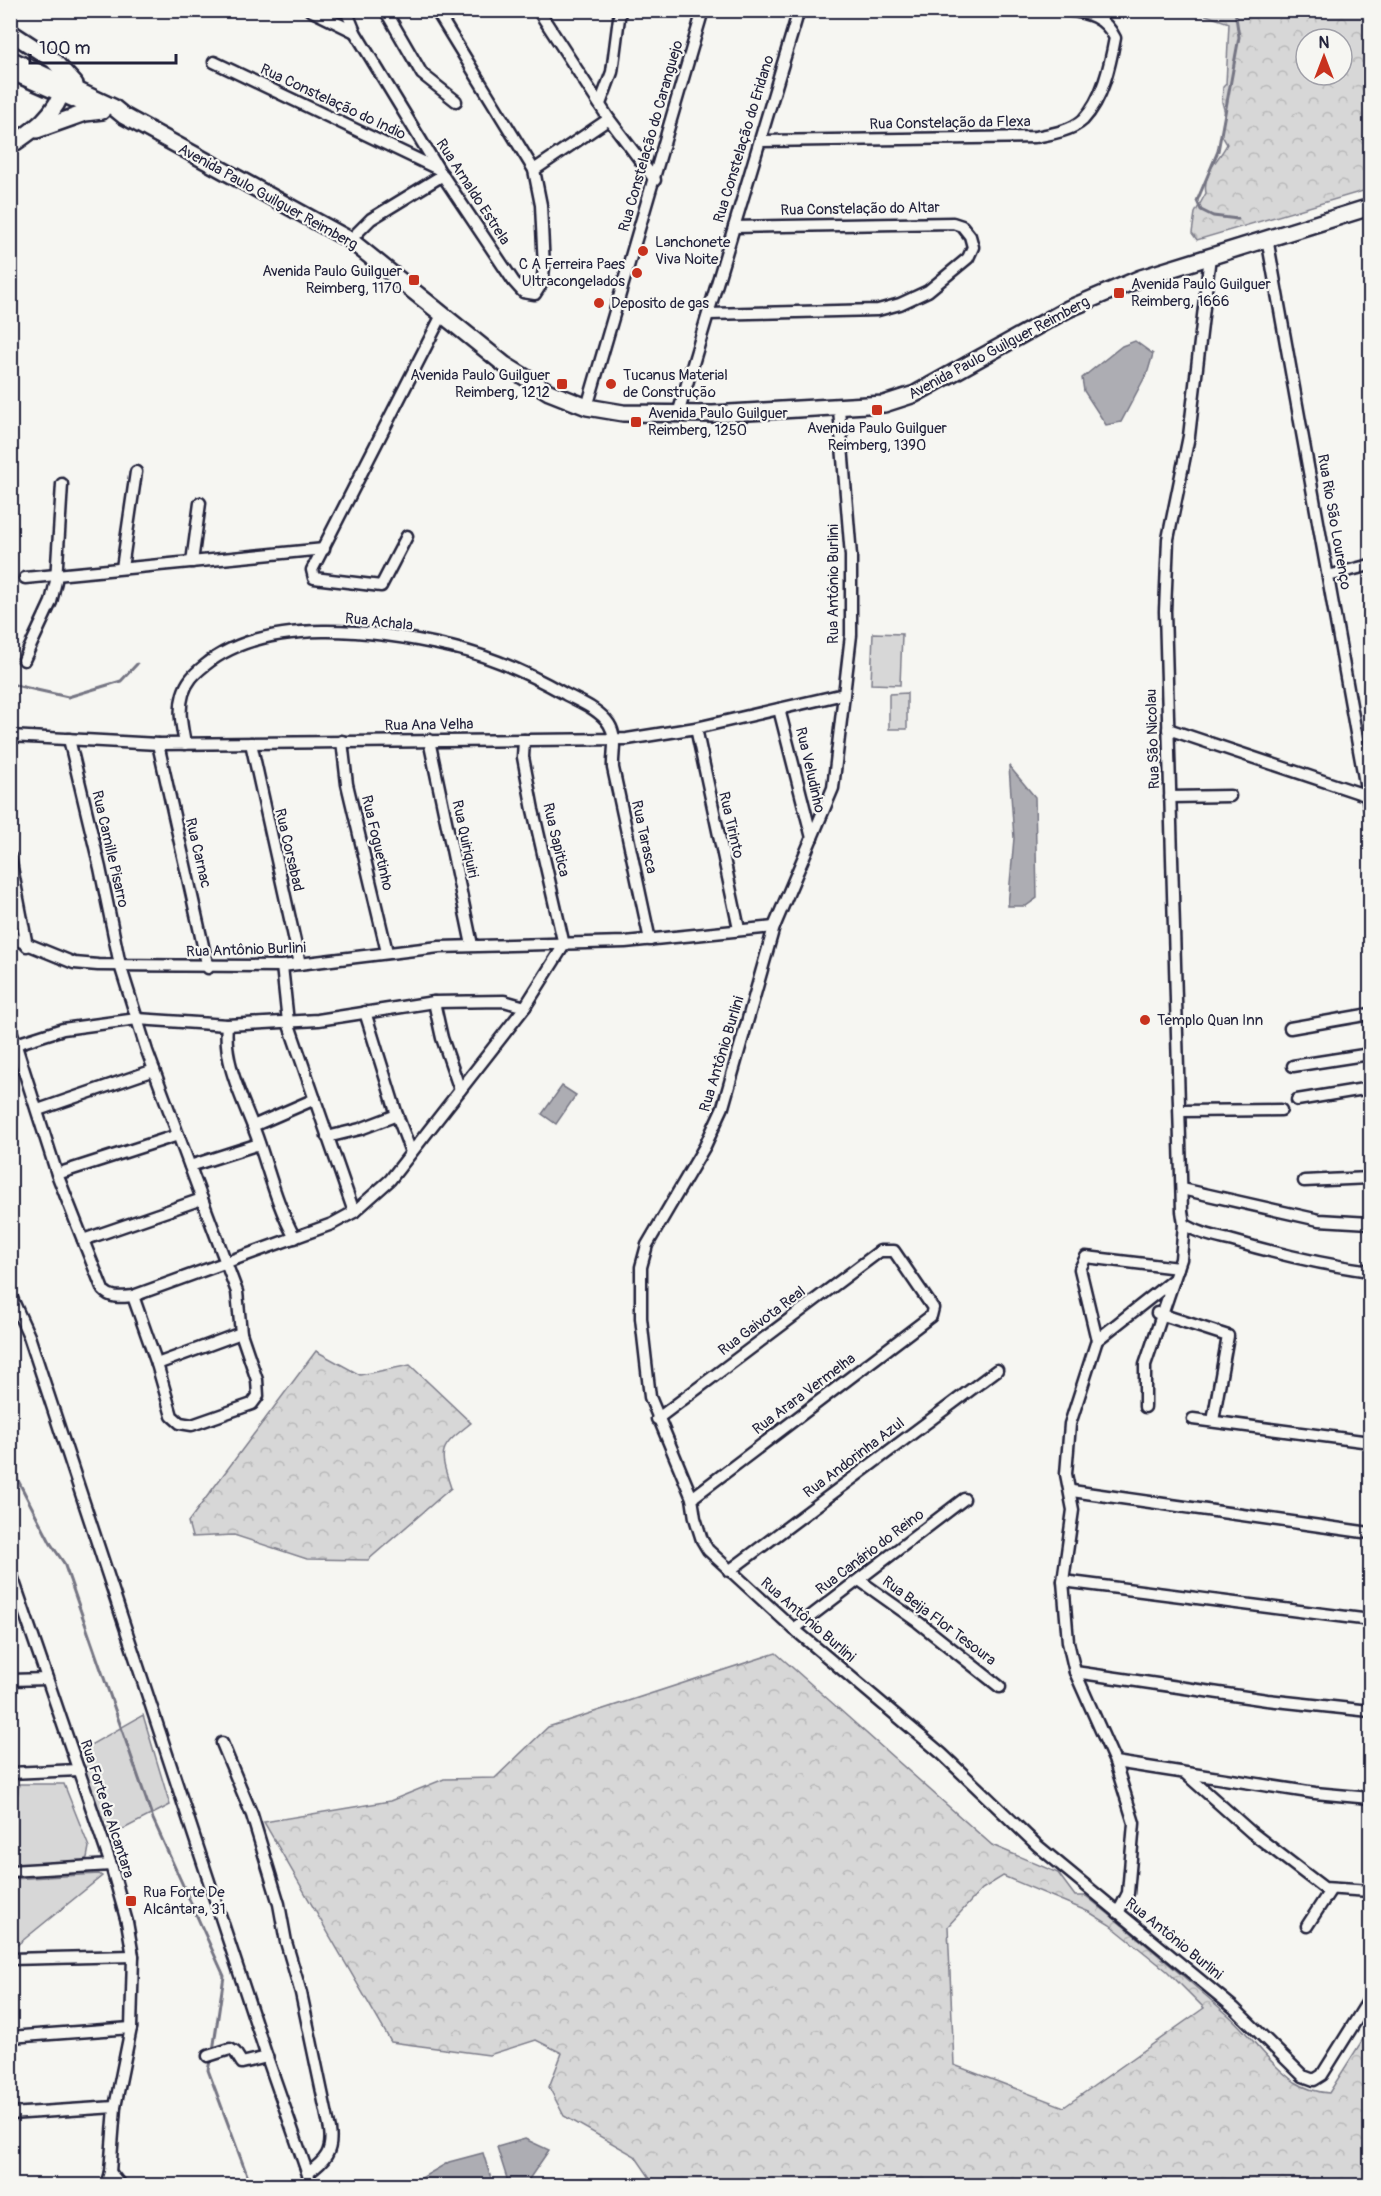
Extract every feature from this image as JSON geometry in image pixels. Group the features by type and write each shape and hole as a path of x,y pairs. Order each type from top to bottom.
{"main road":[{"path":"10,32 53,60 64,84 59,104 34,131"},
{"name":"Avenida Paulo Guilguer Reimberg","path":"10,59 116,109 124,116 350,240 505,365 549,392 587,407 623,413 678,414 839,409 884,404 915,394 1068,309 1141,278 1371,207"},
{"name":"Avenida Paulo Guilguer Reimberg","path":"10,71 64,84 102,111 124,116"},
{"path":"10,146 34,131 85,113 102,111"}],"street":[{"path":"310,10 355,32"},
{"name":"Rua Arnaldo Estrela","path":"346,10 355,32 441,172 514,282 528,294 539,290 544,268 541,205 534,170 440,12"},
{"path":"385,10 422,74 456,101"},
{"path":"538,10 609,119 654,180"},
{"path":"600,104 612,72 620,10"},
{"name":"Rua Constelação do Caranguejo","path":"587,407 703,10"},
{"name":"Rua Constelação do Eridano","path":"678,414 799,10"},
{"name":"Rua Constelação da Flexa","path":"760,141 1035,137 1061,132 1082,121 1095,103 1105,81 1115,38 1109,26 1095,15 1066,10"},
{"name":"Rua Constelação do Indio","path":"214,62 441,172"},
{"path":"534,170 609,119"},
{"path":"350,240 371,219 441,172"},
{"name":"Rua Constelação do Altar","path":"709,314 878,310 928,291 954,273 968,258 973,247 970,236 962,226 931,221 734,227"},
{"name":"Rua Rio São Lourenço","path":"1267,238 1371,811"},
{"name":"Rua São Nicolau","path":"1145,1407 1145,1365 1159,1314 1178,1268 1185,1224 1182,1189 1165,610 1168,539 1189,436 1210,256"},
{"path":"407,536 384,583 376,587 314,578 312,570 443,313"},
{"name":"Rua Antônio Burlini","path":"839,409 851,556 851,635 833,788 774,927 736,1069 723,1107 710,1136 647,1245 639,1287 646,1369 657,1419 692,1498 702,1540 729,1571 794,1629 916,1730 1038,1846 1234,2008 1283,2059 1311,2080 1322,2075 1371,1998"},
{"path":"122,568 136,472"},
{"path":"24,660 51,602 56,575 62,484"},
{"path":"192,562 201,503"},
{"path":"25,578 324,549"},
{"path":"1328,576 1371,565"},
{"name":"Rua Achala","path":"185,744 180,717 183,695 191,677 217,655 248,641 304,632 362,633 453,647 537,678 601,713 610,725 615,739"},
{"name":"Rua Ana Velha","path":"10,736 158,744 615,739 696,728 844,694"},
{"name":"Rua Veludinho","path":"779,709 812,838"},
{"name":"Rua Tirinto","path":"696,728 739,929"},
{"path":"1168,729 1368,796"},
{"name":"Rua Camille Pisarro","path":"69,739 100,868 120,965 154,1070 237,1292 241,1333 257,1380 258,1396 252,1404 192,1425 180,1423 172,1416 157,1364"},
{"name":"Rua Tarasca","path":"615,739 613,768 650,940"},
{"name":"Rua Quiriquiri","path":"429,740 472,945"},
{"name":"Rua Sapitica","path":"524,740 523,757 531,800 564,945"},
{"name":"Rua Foguetinho","path":"342,741 347,784 387,952"},
{"name":"Rua Corsabad","path":"251,743 300,964"},
{"name":"Rua Carnac","path":"158,744 208,968"},
{"path":"1170,797 1230,796"},
{"path":"10,857 27,946"},
{"name":"Rua Antônio Burlini","path":"10,937 27,946 74,963 208,968 282,966 387,952 472,945 564,945 650,940 774,927"},
{"path":"10,1027 57,1174 103,1290 107,1296 133,1296 295,1238 354,1212 390,1180 525,1007 564,945"},
{"path":"282,966 288,1022 354,1212"},
{"path":"16,1044 63,1029 137,1019 227,1025 318,1020 434,1002 504,1002 525,1007"},
{"path":"434,1002 442,1038 460,1090"},
{"path":"365,1012 411,1152"},
{"path":"1290,1028 1371,1014"},
{"path":"227,1025 228,1056 237,1089 253,1126 280,1210 295,1238"},
{"path":"1293,1066 1371,1054"},
{"path":"38,1110 154,1070"},
{"path":"1297,1100 1371,1088"},
{"path":"253,1126 315,1099"},
{"path":"1180,1111 1281,1110"},
{"path":"327,1137 360,1130 398,1115"},
{"path":"57,1174 178,1135"},
{"path":"190,1166 259,1144"},
{"path":"1304,1181 1371,1178"},
{"path":"1182,1189 1320,1220 1371,1223"},
{"path":"83,1240 201,1199"},
{"path":"1185,1224 1198,1231 1242,1244 1314,1262 1371,1271"},
{"name":"Rua Gaivota Real","path":"657,1419 885,1249 894,1251 933,1308 933,1314"},
{"path":"1118,1913 1128,1893 1134,1823 1115,1762 1075,1672 1068,1642 1063,1581 1073,1510 1072,1491 1066,1474 1070,1424 1097,1340 1080,1269 1086,1257 1178,1268"},
{"path":"1097,1340 1173,1280"},
{"path":"10,1294 29,1336 312,2186"},
{"path":"133,1296 157,1364 241,1333"},
{"name":"Rua Arara Vermelha","path":"692,1498 933,1314"},
{"path":"1159,1314 1228,1336 1213,1421"},
{"name":"Rua Andorinha Azul","path":"729,1571 997,1370"},
{"path":"1193,1419 1371,1442"},
{"path":"1072,1491 1371,1533"},
{"name":"Rua Canário do Reino","path":"794,1629 964,1499"},
{"name":"Rua Forte de Alcantara","path":"10,1570 15,1596 47,1679 111,1865 133,1956 131,2028 115,2107 110,2172 106,2186"},
{"name":"Rua Beija Flor Tesoura","path":"859,1580 918,1622 1000,1687"},
{"path":"1063,1581 1371,1620"},
{"path":"1075,1672 1267,1700 1371,1711"},
{"path":"10,1680 47,1679"},
{"path":"222,1743 252,1815 279,1904 285,1942 301,1993 330,2130 331,2149 328,2156 308,2173"},
{"path":"1115,1762 1187,1775 1371,1798"},
{"path":"10,1773 79,1770"},
{"path":"1187,1775 1251,1832 1324,1888 1371,1891"},
{"path":"10,1871 111,1865"},
{"path":"1307,1926 1331,1889"},
{"path":"10,1959 133,1956"},
{"path":"10,2037 131,2028"},
{"path":"208,2056 230,2049 235,2052 242,2063 267,2056"},
{"path":"10,2114 115,2107"},
{"path":"110,2172 121,2186"}],"green space":[{"path":"1194,11 1370,11 1370,189 1197,240 1192,233 1195,213 1206,193 1205,185 1209,172 1227,144 1221,134 1225,113 1222,102 1223,87 1226,84 1229,23"},
{"path":"873,633 902,634 900,685 871,684"},
{"path":"907,693 907,729 889,729 889,694"},
{"path":"316,1351 360,1375 410,1365 471,1423 447,1444 444,1450 444,1465 451,1488 368,1560 307,1559 234,1535 192,1537 188,1522"},
{"path":"776,1653 992,1845 1058,1873 1075,1896 1086,1896 1140,1939 1227,2014 1276,2066 1295,2082 1311,2090 1329,2093 1370,2028 1370,2185 655,2185 635,2156 564,2116 549,2087 562,2053 536,2040 489,2055 391,2042 264,1822 390,1801 444,1779 495,1778 548,1727","holes":["1003,1876 1089,1912 1110,1925 1167,1971 1204,2008 1064,2107 954,2065 948,1926 982,1889"]},
{"path":"143,1715 170,1805 108,1837 78,1752"},
{"path":"19,1784 64,1784 89,1847 87,1858 82,1861 11,1865 11,1808 16,1804"},
{"path":"99,1874 102,1876 11,1950 11,1879"}],"shaded area":[{"path":"1135,341 1153,354 1148,371 1121,422 1106,425 1084,391 1082,378 1122,346"},
{"path":"1009,766 1035,797 1037,898 1026,906 1008,906 1014,838"},
{"path":"562,1086 576,1095 556,1124 542,1114"},
{"path":"525,2139 549,2150 525,2185 509,2185 497,2147"},
{"path":"483,2153 493,2185 421,2185 416,2181 449,2162"}],"waterway":[{"path":"1235,10 1239,37 1218,151 1197,201 1201,210 1213,216 1238,219"},
{"path":"10,684 68,697 121,681 137,664"},
{"path":"10,1465 51,1544 64,1563 153,1819 224,1976 213,2051"},
{"path":"211,2057 208,2070 251,2186"}],"place":[{"name":"Lanchonete Viva Noite","path":"643,251"},
{"name":"C A Ferreira Paes Ultracongelados","path":"637,273"},
{"name":"Avenida Paulo Guilguer Reimberg, 1170","path":"414,280"},
{"name":"Avenida Paulo Guilguer Reimberg, 1666","path":"1119,293"},
{"name":"Deposito de gas","path":"599,303"},
{"name":"Avenida Paulo Guilguer Reimberg, 1212","path":"562,384"},
{"name":"Tucanus Material de Construção","path":"611,384"},
{"name":"Avenida Paulo Guilguer Reimberg, 1390","path":"877,410"},
{"name":"Avenida Paulo Guilguer Reimberg, 1250","path":"636,422"},
{"name":"Templo Quan Inn","path":"1145,1020"},
{"name":"Rua Forte De Alcântara, 31","path":"131,1901"}]}
